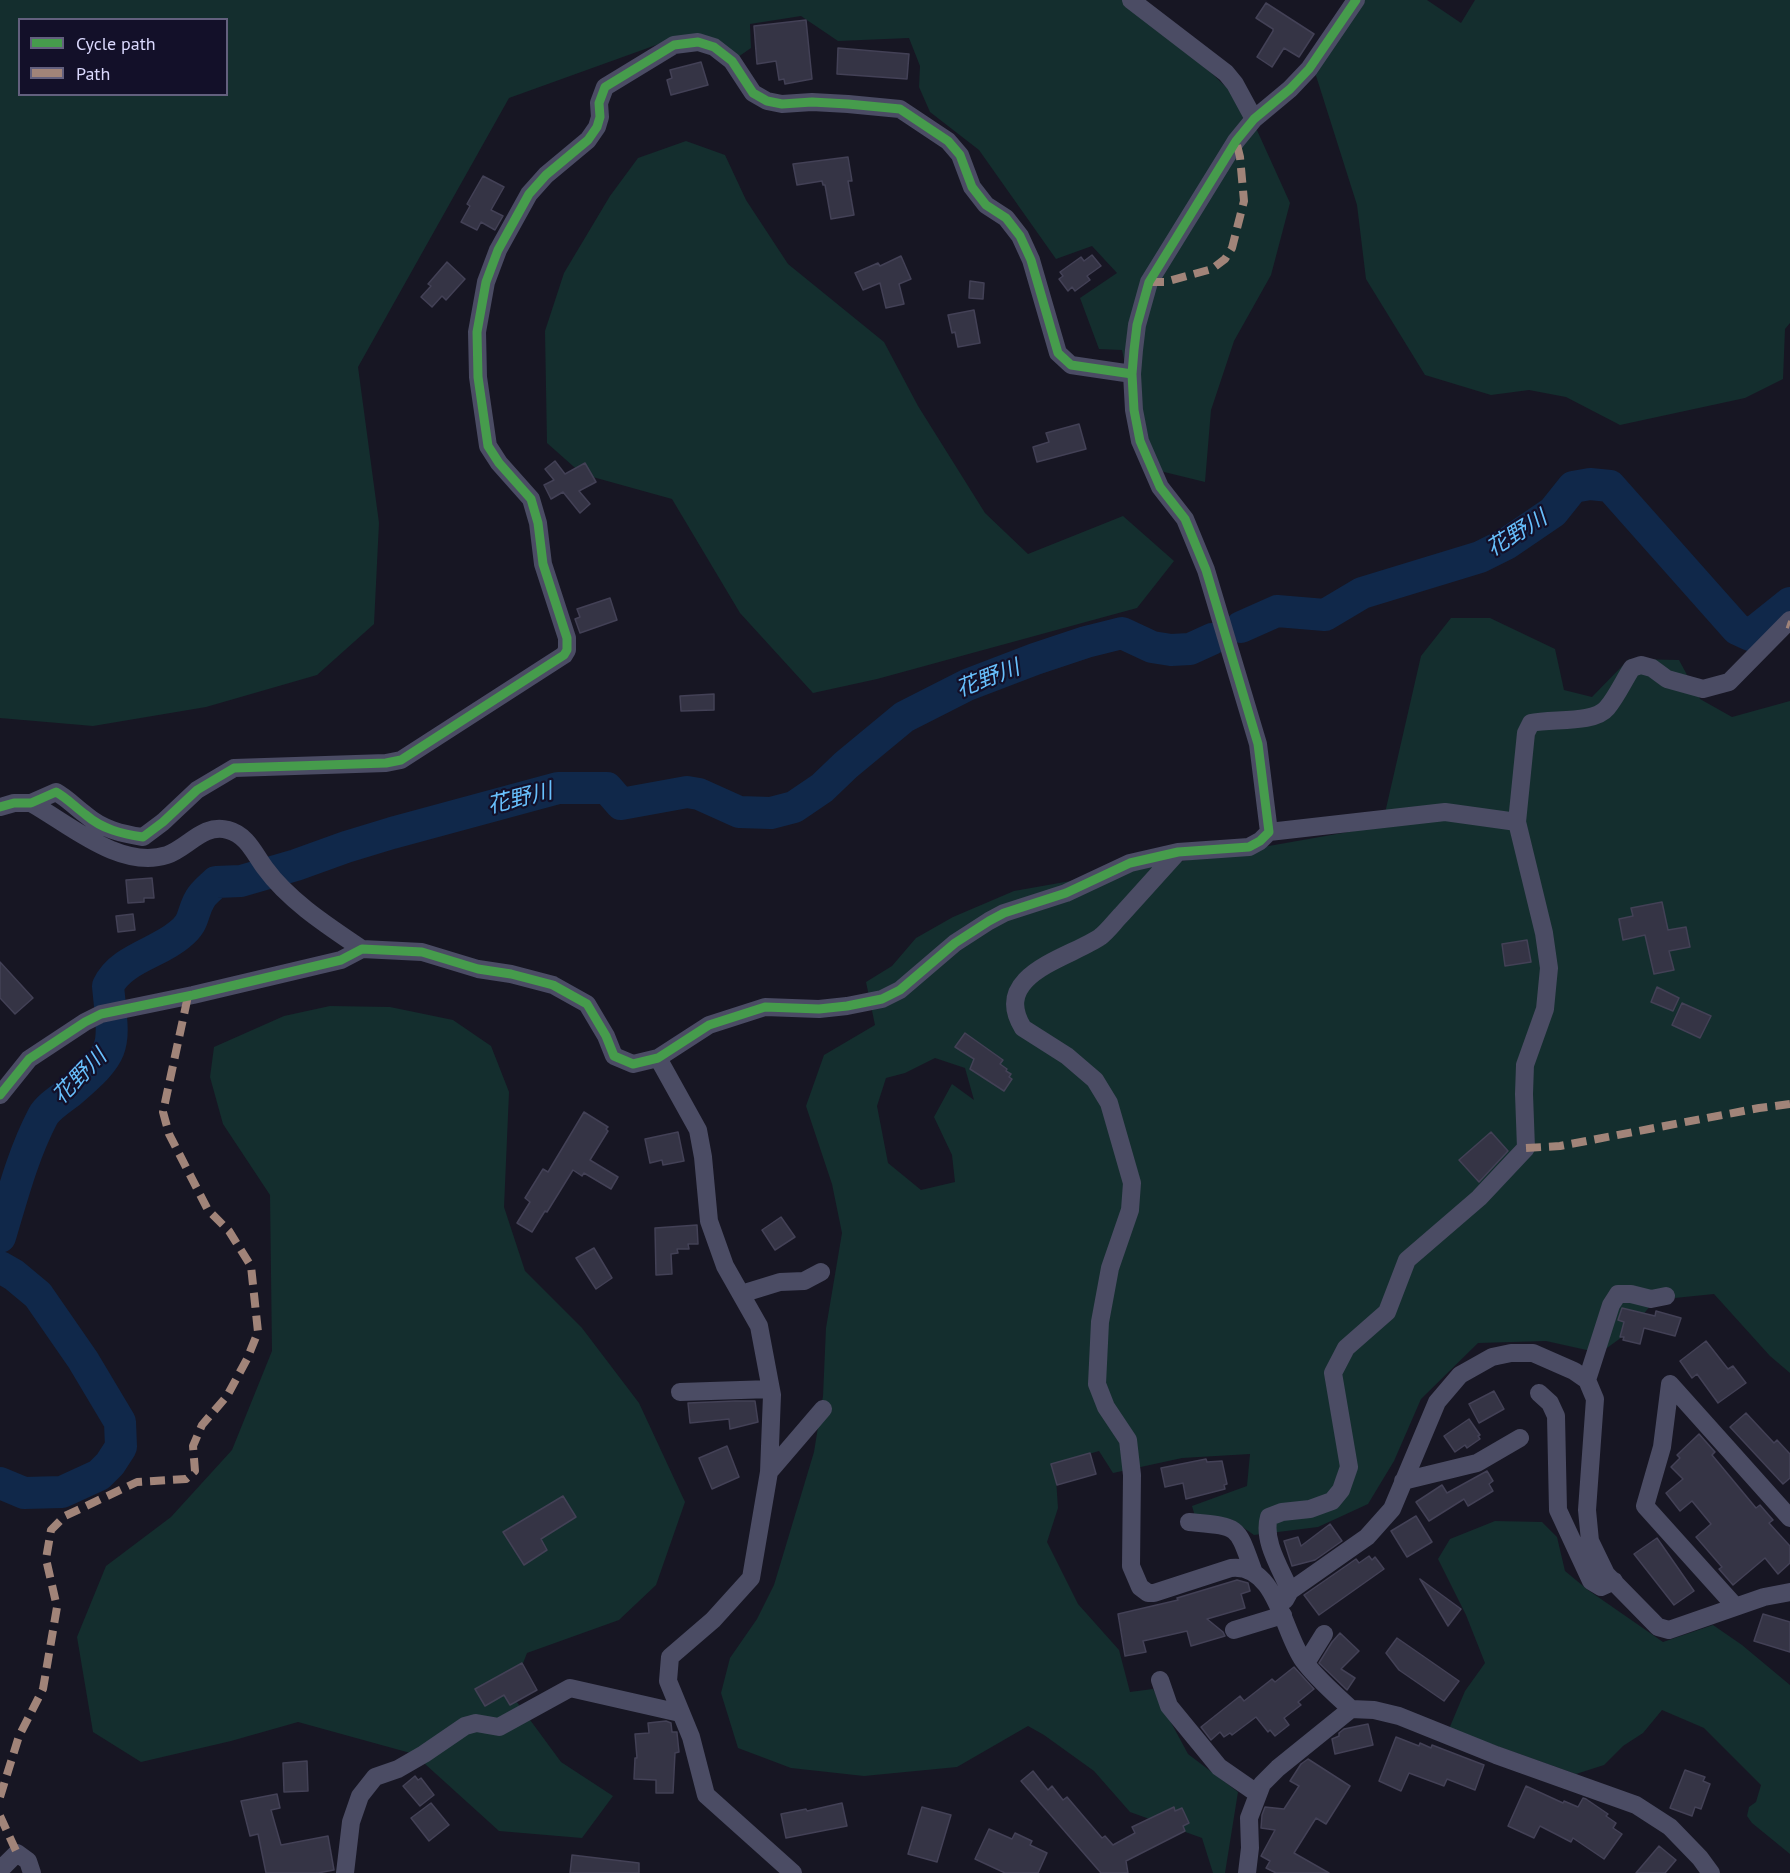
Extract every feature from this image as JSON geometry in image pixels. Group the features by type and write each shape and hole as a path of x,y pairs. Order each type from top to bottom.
{"street":[{"path":"1131,0 1226,73 1235,84 1254,119"},
{"path":"1269,832 1262,762 1239,679 1198,550 1185,519 1160,487 1140,441 1134,410 1132,374 1137,325 1149,282 1236,141 1254,119 1290,89 1309,69 1356,0"},
{"path":"0,807 14,803 31,803 56,792 69,799 105,828 143,837 164,822 197,790 234,768 266,765 386,763 401,760 564,656 567,650 567,638 543,564 538,523 531,499 499,463 488,446 478,378 477,333 486,282 498,250 529,194 546,175 588,140 597,127 600,117 599,103 605,87 675,45 698,42 714,47 732,61 753,93 767,101 782,104 812,102 900,109 948,141 960,155 972,187 986,205 1006,218 1020,236 1031,260 1058,353 1071,365 1132,374"},
{"path":"1290,1591 1266,1528 1269,1517 1282,1512 1310,1509 1332,1501 1341,1490 1349,1467 1333,1373 1346,1348 1387,1312 1407,1260 1479,1198 1526,1148 1525,1065 1545,1009 1549,968 1544,933 1517,822 1526,733 1531,723 1546,720 1585,719 1606,710 1632,668 1641,665 1652,668 1667,678 1703,690 1729,682 1790,620"},
{"path":"31,803 54,815 88,839 128,855 151,857 168,854 193,838 215,828 229,830 248,842 277,884 339,934 362,949 422,952 478,969 511,974 553,985 587,1004 606,1036 614,1056 633,1064 658,1058 709,1025 765,1007 819,1009 882,999 897,992 955,943 989,921 1066,893 1130,863 1178,852 1249,847 1269,832 1445,812 1517,822"},
{"path":"1178,852 1101,937 1050,962 1030,976 1017,995 1016,1006 1019,1022 1023,1028 1067,1056 1095,1080 1109,1103 1132,1183 1130,1210 1110,1268 1100,1322 1097,1384 1106,1407 1128,1440 1132,1475 1131,1566 1140,1587 1144,1591 1154,1593 1242,1566 1263,1580 1282,1611 1289,1634 1306,1663 1351,1710"},
{"path":"0,1095 29,1059 101,1014 342,960 362,949"},
{"path":"658,1058 698,1130 709,1221 725,1266 759,1326 771,1389 769,1472 751,1578 713,1620 670,1657 668,1681 691,1737 706,1795 793,1873"},
{"path":"741,1294 780,1282 804,1281 821,1272"},
{"path":"1587,1380 1611,1305 1618,1294 1631,1294 1651,1299 1666,1296"},
{"path":"1234,1630 1282,1611 1290,1591 1367,1537 1392,1509 1437,1402 1460,1375 1478,1363 1504,1353 1533,1353 1574,1371 1587,1380 1595,1399 1587,1510 1590,1541 1606,1574 1658,1627 1669,1630 1735,1606 1790,1592"},
{"path":"1735,1606 1646,1506 1662,1447 1670,1384 1790,1518"},
{"path":"680,1392 771,1389"},
{"path":"1539,1393 1550,1403 1556,1416 1558,1510 1591,1581 1601,1587 1614,1581"},
{"path":"769,1472 823,1409"},
{"path":"1403,1481 1477,1463 1520,1438"},
{"path":"1189,1522 1228,1526 1240,1535 1254,1573"},
{"path":"1306,1663 1324,1634"},
{"path":"1160,1680 1169,1706 1219,1767 1258,1794"},
{"path":"345,1873 351,1822 360,1796 375,1777 398,1769 465,1726 476,1723 499,1727 570,1688 680,1713"},
{"path":"1247,1873 1250,1848 1249,1818 1262,1784 1278,1768 1351,1710 1374,1710 1399,1716 1496,1755 1636,1804 1671,1827 1711,1873"},
{"path":"0,1870 17,1853 28,1861 32,1873"}],"green space":[{"path":"0,0 1137,0 1246,106 1290,203 1271,275 1234,341 1211,410 1205,482 1156,470 1139,429 1122,350 1099,349 1080,298 1117,273 1092,246 1056,259 979,150 930,112 919,87 920,66 909,38 838,41 801,16 750,24 751,48 738,57 670,40 509,98 358,367 379,523 374,624 317,675 206,707 93,726 0,718"},
{"path":"1359,0 1427,0 1461,23 1475,0 1790,0 1790,323 1785,329 1783,379 1745,398 1620,425 1566,397 1529,390 1491,395 1425,375 1366,279 1357,205 1312,63"},
{"path":"686,141 725,155 746,200 788,264 884,342 918,406 985,513 1028,554 1123,516 1174,561 1137,608 877,679 813,693 740,613 672,499 582,474 547,443 545,331 564,273 610,196 638,158"},
{"path":"1451,618 1490,618 1555,649 1564,690 1592,697 1629,659 1679,660 1700,699 1732,717 1790,701 1790,1373 1770,1356 1714,1294 1655,1300 1629,1332 1600,1353 1546,1341 1478,1343 1421,1399 1394,1461 1368,1504 1318,1527 1254,1535 1231,1519 1197,1523 1192,1506 1247,1486 1250,1454 1182,1458 1113,1473 1099,1451 1055,1464 1058,1508 1047,1542 1078,1604 1119,1650 1130,1692 1153,1689 1188,1754 1238,1792 1225,1873 1213,1873 1202,1838 1130,1812 1094,1771 1028,1726 957,1767 864,1776 791,1768 738,1748 721,1693 730,1658 757,1619 774,1585 814,1452 823,1396 826,1328 842,1233 832,1184 806,1106 824,1055 875,1025 866,982 892,966 916,938 953,917 1014,891 1382,826 1421,656","holes":["935,1058 965,1068 974,1100 952,1084 934,1117 952,1155 955,1182 921,1190 888,1163 877,1106 886,1078 905,1073"]},
{"path":"330,1006 390,1007 453,1020 491,1046 509,1092 504,1207 525,1271 582,1328 639,1403 685,1502 656,1585 619,1620 527,1653 511,1694 561,1762 613,1796 582,1838 499,1831 414,1754 298,1722 231,1741 141,1762 93,1732 77,1637 106,1566 171,1517 232,1450 272,1351 270,1195 223,1124 210,1077 214,1047 284,1016"},
{"path":"1495,1521 1542,1522 1557,1537 1565,1571 1588,1590 1663,1642 1713,1625 1742,1645 1790,1685 1790,1854 1752,1823 1747,1816 1749,1807 1756,1802 1761,1785 1704,1728 1662,1710 1643,1733 1623,1746 1604,1765 1576,1774 1449,1729 1465,1691 1485,1663 1466,1615 1438,1559 1450,1539"}],"building":[{"path":"1266,3 1314,34 1299,57 1284,48 1272,67 1257,57 1273,31 1256,18"},
{"path":"806,20 812,79 785,84 784,79 779,80 776,61 757,64 754,26"},
{"path":"838,48 909,54 907,79 837,74"},
{"path":"701,62 708,85 671,95 667,80 672,78 670,70"},
{"path":"848,157 852,181 848,181 854,215 831,219 825,185 822,181 797,185 793,164"},
{"path":"483,176 504,187 491,210 503,216 495,230 481,222 477,230 461,222 470,206 467,204"},
{"path":"1092,255 1101,266 1087,276 1090,280 1075,291 1072,287 1068,291 1059,279 1063,276 1060,272 1081,257 1084,261"},
{"path":"901,256 911,279 899,284 904,304 886,308 880,283 863,290 855,273 878,263 880,266"},
{"path":"447,262 465,279 446,300 442,296 432,307 421,297 431,286 428,284"},
{"path":"970,281 984,283 983,299 969,298"},
{"path":"974,310 980,343 958,347 948,315"},
{"path":"1079,424 1086,449 1037,462 1033,447 1049,442 1046,433"},
{"path":"555,461 565,474 585,463 596,482 579,491 590,504 580,513 563,492 551,499 544,485 554,480 545,469"},
{"path":"610,598 617,620 580,633 575,619 580,617 577,609"},
{"path":"714,694 714,710 681,711 680,696"},
{"path":"152,878 154,898 144,898 144,902 128,903 126,880"},
{"path":"1662,902 1668,930 1686,927 1690,947 1669,951 1674,970 1654,974 1645,935 1623,940 1619,919 1633,916 1631,908"},
{"path":"133,914 135,930 118,932 116,916"},
{"path":"1527,940 1531,962 1505,966 1502,944"},
{"path":"0,962 33,998 15,1014 0,998"},
{"path":"1657,987 1679,998 1673,1011 1651,1002"},
{"path":"1682,1003 1711,1016 1700,1038 1672,1025"},
{"path":"965,1033 1003,1060 1000,1064 1011,1074 1009,1077 1012,1079 1004,1091 970,1069 974,1059 955,1047"},
{"path":"584,1112 608,1127 606,1129 608,1131 590,1160 618,1177 611,1189 584,1173 582,1176 573,1170 532,1232 517,1223 530,1202 525,1198 543,1169 548,1172"},
{"path":"678,1132 684,1161 663,1165 662,1160 650,1163 645,1139"},
{"path":"1491,1132 1508,1151 1479,1182 1459,1160"},
{"path":"781,1217 795,1237 775,1250 762,1230"},
{"path":"697,1225 698,1244 688,1244 689,1249 677,1249 678,1253 671,1254 672,1274 656,1275 655,1228"},
{"path":"594,1248 612,1278 596,1289 576,1258"},
{"path":"1622,1308 1655,1316 1656,1311 1681,1318 1675,1336 1644,1328 1640,1344 1623,1340 1624,1337 1620,1337 1624,1322 1618,1320"},
{"path":"1706,1341 1728,1369 1733,1366 1746,1383 1718,1403 1697,1374 1692,1378 1680,1361"},
{"path":"1494,1391 1504,1409 1479,1423 1469,1404"},
{"path":"755,1401 758,1422 730,1429 729,1419 690,1423 688,1403"},
{"path":"1746,1413 1774,1443 1777,1440 1790,1454 1790,1478 1783,1484 1730,1427"},
{"path":"1469,1419 1480,1435 1478,1436 1480,1439 1467,1448 1465,1445 1455,1452 1444,1436"},
{"path":"1699,1434 1715,1452 1712,1455 1756,1508 1760,1505 1773,1520 1769,1523 1790,1546 1790,1563 1778,1574 1765,1558 1733,1585 1719,1569 1722,1567 1696,1537 1711,1524 1692,1501 1680,1511 1666,1493 1683,1479 1671,1467 1680,1458 1677,1455"},
{"path":"727,1446 739,1477 712,1489 699,1458"},
{"path":"1090,1453 1096,1474 1057,1485 1051,1464"},
{"path":"1206,1459 1207,1462 1222,1461 1227,1484 1224,1485 1225,1489 1186,1499 1183,1483 1165,1487 1161,1468"},
{"path":"1487,1471 1493,1481 1489,1484 1493,1491 1468,1506 1464,1499 1429,1521 1416,1502 1442,1485 1447,1493"},
{"path":"563,1496 576,1517 541,1539 547,1550 524,1565 503,1532"},
{"path":"1416,1516 1432,1542 1407,1557 1391,1531"},
{"path":"1330,1524 1342,1541 1315,1560 1292,1566 1284,1541 1298,1537 1301,1546"},
{"path":"1657,1538 1694,1591 1674,1605 1634,1554"},
{"path":"1369,1556 1372,1560 1375,1557 1384,1569 1319,1615 1304,1595 1356,1559 1359,1563"},
{"path":"1420,1579 1461,1609 1448,1626"},
{"path":"1237,1580 1248,1583 1250,1591 1241,1594 1245,1608 1207,1619 1225,1636 1191,1646 1187,1631 1143,1641 1146,1652 1125,1656 1118,1614 1178,1600 1177,1598"},
{"path":"1763,1614 1790,1622 1790,1652 1754,1641"},
{"path":"1340,1633 1359,1651 1341,1669 1355,1678 1347,1690 1319,1663"},
{"path":"1397,1638 1459,1681 1444,1701 1399,1670 1386,1653"},
{"path":"522,1663 537,1690 510,1705 504,1695 485,1706 475,1689"},
{"path":"1294,1667 1314,1689 1298,1702 1301,1705 1284,1718 1289,1725 1275,1736 1270,1730 1268,1732 1256,1717 1232,1735 1230,1733 1224,1737 1220,1732 1211,1740 1201,1727 1240,1696 1244,1701 1272,1679 1275,1682"},
{"path":"666,1721 671,1723 672,1732 677,1732 679,1752 675,1753 673,1793 656,1793 656,1780 634,1779 635,1758 637,1758 635,1734 649,1733 648,1723"},
{"path":"1368,1724 1373,1745 1335,1754 1332,1739 1339,1736 1344,1729"},
{"path":"1396,1737 1419,1746 1420,1743 1431,1748 1432,1745 1484,1765 1475,1790 1447,1779 1444,1786 1409,1773 1401,1791 1379,1781"},
{"path":"1308,1759 1350,1786 1326,1824 1316,1818 1294,1853 1329,1873 1276,1873 1266,1868 1270,1861 1261,1856 1275,1830 1261,1828 1262,1815 1265,1807 1284,1809 1299,1786 1290,1781 1301,1764"},
{"path":"307,1761 308,1791 284,1792 283,1763"},
{"path":"1685,1770 1705,1777 1703,1781 1710,1784 1701,1809 1695,1807 1692,1816 1670,1808"},
{"path":"1033,1771 1048,1790 1052,1786 1063,1800 1067,1797 1102,1838 1105,1836 1113,1845 1135,1833 1132,1827 1174,1807 1175,1811 1182,1808 1189,1823 1183,1826 1185,1831 1126,1861 1128,1873 1101,1873 1021,1781"},
{"path":"415,1776 418,1780 421,1778 434,1795 420,1806 403,1786"},
{"path":"1526,1786 1563,1803 1564,1801 1578,1807 1583,1798 1586,1799 1608,1814 1606,1816 1616,1823 1613,1828 1622,1834 1604,1859 1573,1838 1571,1842 1540,1826 1534,1838 1508,1826"},
{"path":"277,1794 280,1808 271,1810 281,1845 328,1836 334,1870 318,1873 266,1873 258,1834 250,1836 241,1801"},
{"path":"431,1803 449,1825 429,1841 411,1818"},
{"path":"842,1803 847,1826 786,1838 781,1814"},
{"path":"922,1807 951,1815 937,1862 908,1854"},
{"path":"989,1829 1012,1839 1015,1833 1032,1841 1030,1845 1047,1853 1038,1873 1005,1873 975,1859"},
{"path":"1659,1846 1676,1860 1665,1873 1636,1873"},
{"path":"572,1855 639,1863 639,1873 570,1873"}],"waterway":[{"name":"花野川","path":"1241,627 1277,611 1325,615 1362,593 1480,557 1506,544 1553,512 1573,487 1590,484 1610,486 1737,629 1750,635 1790,603"},
{"name":"花野川","path":"0,1237 24,1160 43,1116 51,1106 86,1078 105,1056 110,1046 112,1036 108,986 122,969 170,941 184,930 191,922 201,897 216,882 241,881 392,833 558,788 607,788 621,804 687,792 699,794 739,812 771,813 794,807 822,788 904,717 967,685 1035,659 1122,633 1152,647 1171,650 1190,649 1212,639"},
{"name":"花野川","path":"0,1267 14,1275 38,1295 83,1360 120,1422 121,1447 110,1464 99,1475 62,1492 24,1493 0,1483"}],"marked path":[{"path":"1149,282 1165,282 1212,269 1225,259 1232,248 1244,201 1240,157 1236,141"},
{"path":"0,1797 19,1736 43,1689 57,1607 46,1559 51,1530 65,1516 137,1482 186,1479 195,1471 193,1446 202,1425 227,1396 247,1359 258,1332 251,1266 229,1231 208,1210 169,1134 163,1112 188,996"},
{"path":"1526,1148 1560,1146 1790,1104"},
{"path":"0,1816 17,1853"}],"cycle path":[{"path":"0,1095 29,1059 101,1014 341,960 362,949 422,952 478,969 511,974 553,985 587,1004 606,1036 614,1056 633,1064 658,1058 709,1025 765,1007 819,1009 882,999 900,990 955,943 989,921 1004,913 1066,893 1130,863 1178,852 1249,847 1260,841 1269,832 1258,744 1206,570 1185,519 1160,487 1140,441 1134,410 1132,374 1134,350 1137,325 1149,282 1236,141 1254,119 1290,89 1309,69 1356,0"},
{"path":"0,807 14,803 31,803 56,792 99,824 143,837 163,822 197,790 234,768 386,763 401,760 564,655 567,650 567,638 543,564 538,523 531,499 499,463 488,446 478,377 477,332 486,282 498,250 529,194 546,175 588,140 597,127 600,117 599,103 605,87 674,45 698,42 714,47 732,61 753,93 767,101 782,104 812,102 900,109 948,141 960,155 972,187 986,205 1006,218 1020,236 1031,260 1058,353 1071,365 1132,374"}]}
